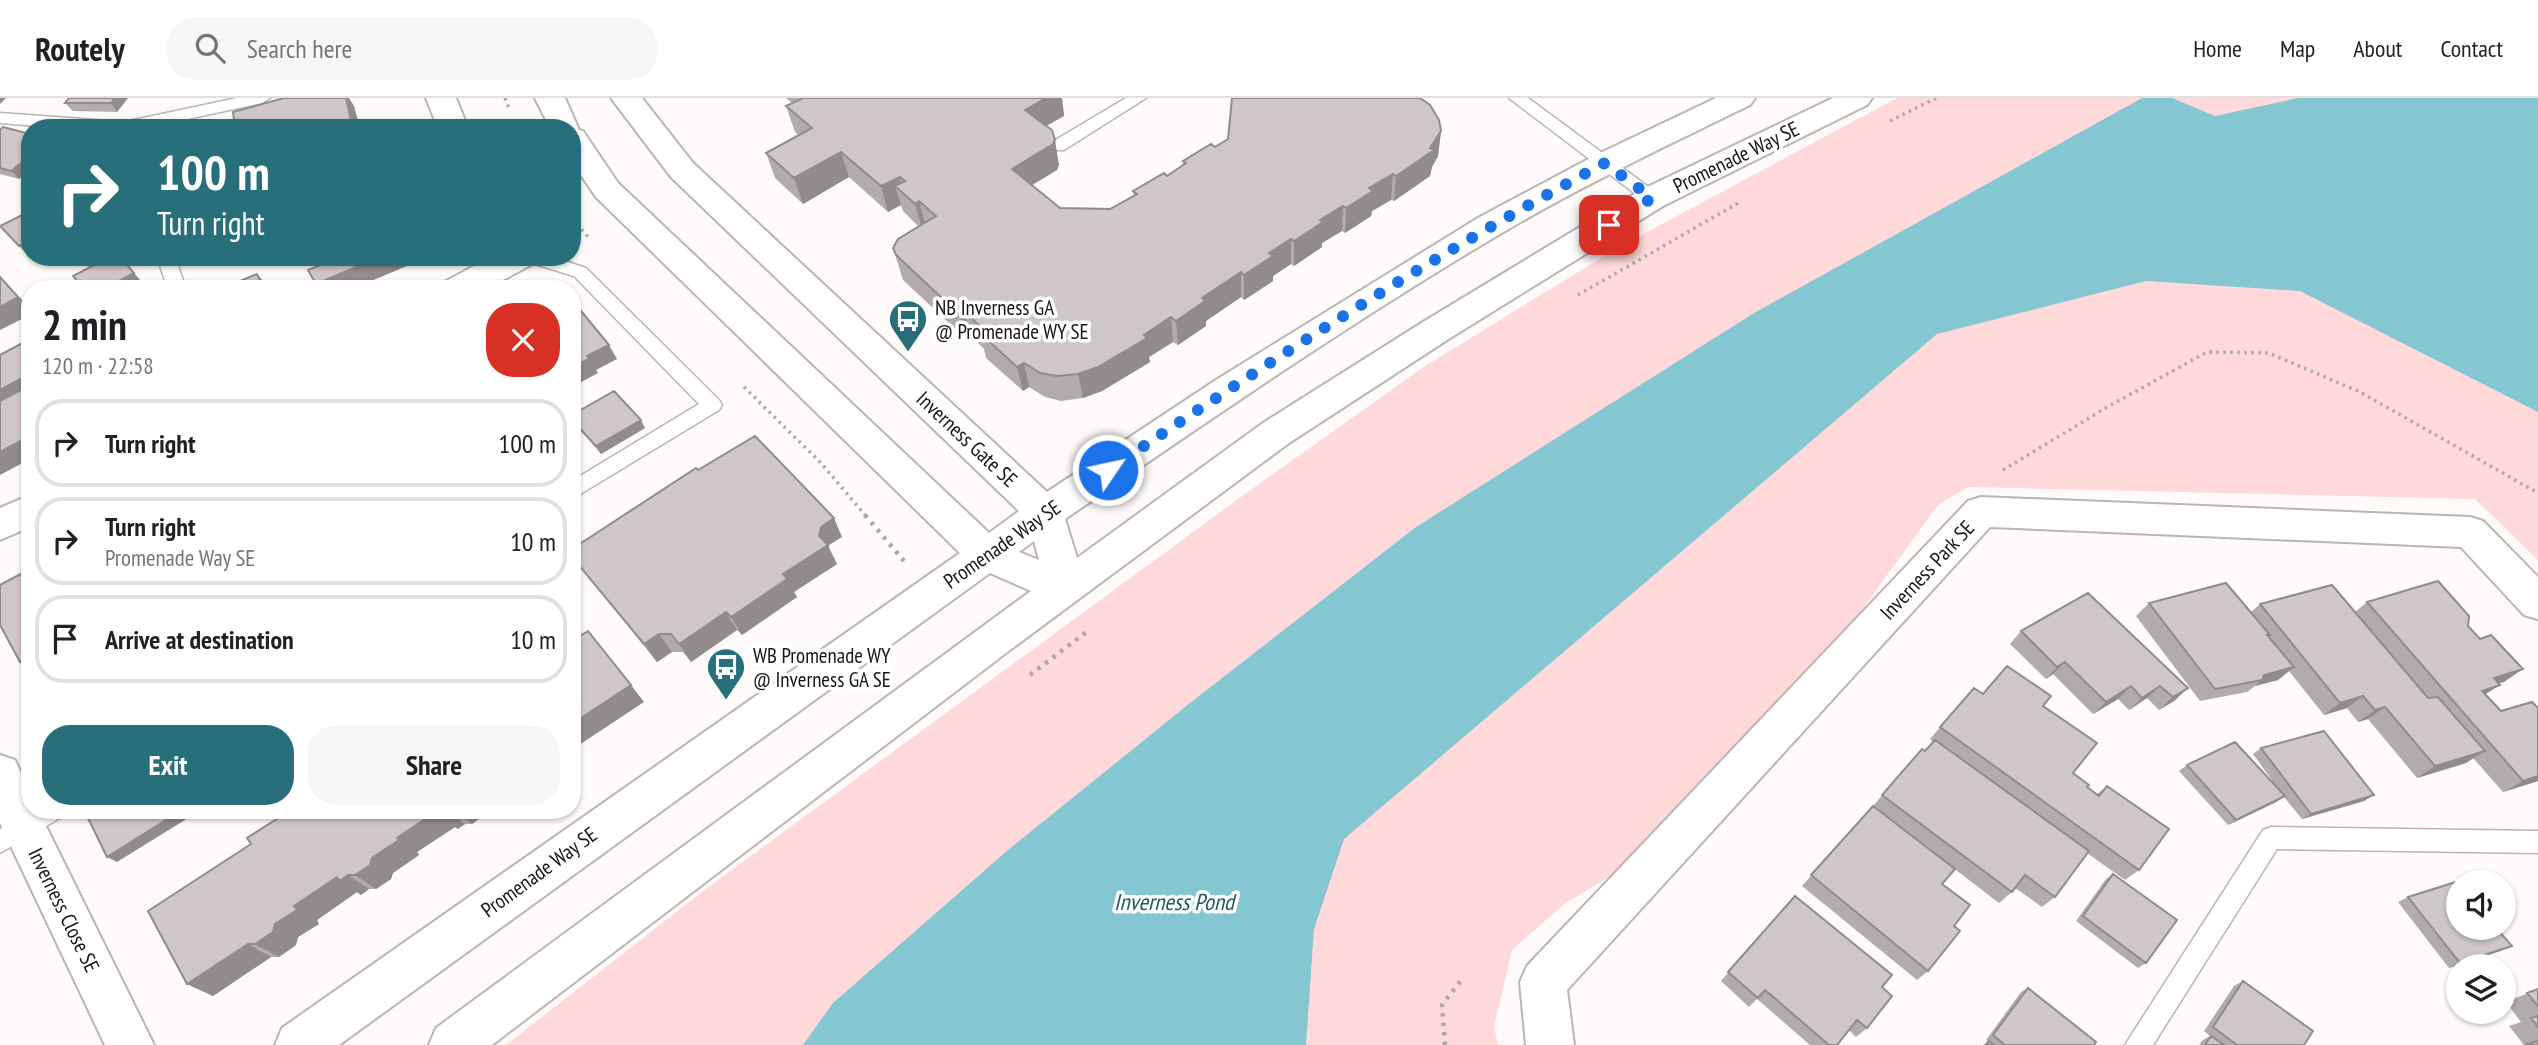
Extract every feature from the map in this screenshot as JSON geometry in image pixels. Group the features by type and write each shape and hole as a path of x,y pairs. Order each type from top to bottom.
{"street":[{"path":"441,98 449,119"},
{"path":"550,98 560,119"},
{"name":"Inverness Gate SE","path":"626,98 682,170 1045,513"},
{"name":"Promenade Way SE","path":"299,1045 1045,513 1228,389 1489,226 1605,163 1740,98"},
{"name":"Promenade Way SE","path":"453,1045 1276,433 1435,331 1652,198 1857,98"},
{"path":"581,151 607,190 987,555 1066,588"},
{"path":"475,280 502,266"},
{"name":"Inverness Park SE","path":"1550,1045 1543,982 1981,512 2470,532 2538,603"},
{"path":"1045,513 1066,588"},
{"path":"0,525 21,514"},
{"name":"Inverness Close SE","path":"0,774 21,819"},
{"name":"Inverness Close SE","path":"25,827 130,1045"}],"lane":[{"path":"162,119 262,98"},
{"path":"1058,146 1138,98"},
{"path":"1517,98 1652,198"},
{"path":"0,118 21,120"},
{"path":"560,266 580,272 712,405 581,485"},
{"path":"2138,1045 2271,838 2538,842"}],"path":[{"path":"1888,122 1936,98"},
{"path":"1569,300 1745,199"},
{"path":"1981,512 1992,477 2109,406 2207,352 2269,354 2360,392 2538,493"},
{"path":"1030,675 1092,627"},
{"path":"1445,1045 1442,1005 1462,979"}],"shaded area":[{"path":"1897,98 2538,98 2538,560 2475,499 1968,487 1938,505 1848,629 1624,868 1564,904 1512,950 1494,1027 1498,1045 506,1045 707,888 1245,494 1422,368 1619,247"}],"water":[{"name":"Inverness Pond","path":"2142,98 2172,98 2215,116 2298,98 2538,98 2538,412 2300,291 2146,281 1937,334 1344,839 1314,929 1306,1045 803,1045 833,1003 1008,850 1190,703 1416,527 1754,313"}],"building":[{"path":"69,98 115,98 111,103 65,103"},
{"path":"284,98 346,98 351,119 234,119 233,112"},
{"path":"803,98 1046,98 1025,110 1052,130 1055,140 1053,144 1012,169 1060,208 1110,209 1137,194 1133,191 1164,173 1167,176 1186,163 1183,161 1211,144 1215,147 1228,139 1232,98 1420,98 1430,105 1439,120 1441,131 1430,148 1434,150 1396,176 1393,174 1369,188 1373,191 1320,220 1323,222 1294,241 1291,239 1269,253 1273,256 1244,275 1241,272 1202,298 1205,301 1176,321 1171,317 1144,335 1147,338 1098,367 1078,374 1057,376 1040,373 1024,363 1017,367 980,333 985,331 964,311 959,314 896,255 893,248 898,239 936,216 919,201 915,204 895,186 905,181 900,177 881,186 841,152 794,178 766,153 812,128 786,106"},
{"path":"3,127 21,132 21,163 11,171 0,168 0,130"},
{"path":"21,216 21,245 19,246 0,226"},
{"path":"92,266 128,266 134,273 121,280 76,280 73,276"},
{"path":"318,266 359,266 325,280 314,280 308,270"},
{"path":"257,274 260,280 243,280"},
{"path":"0,277 18,297 0,307"},
{"path":"581,311 609,345 587,356 589,359 581,363"},
{"path":"21,344 21,379 0,390 0,355"},
{"path":"21,390 21,441 0,452 0,401"},
{"path":"614,391 641,420 596,446 581,430 581,410"},
{"path":"755,436 834,518 821,527 819,536 828,545 783,574 787,579 731,617 726,612 679,644 671,634 659,634 644,644 581,568 581,543 696,468 698,470"},
{"path":"21,574 20,662 0,625 0,585"},
{"path":"2438,581 2469,616 2468,626 2480,639 2491,635 2523,669 2494,678 2500,685 2482,691 2501,711 2532,702 2538,708 2538,776 2523,781 2367,602"},
{"path":"2226,583 2294,667 2264,675 2262,680 2215,689 2149,603"},
{"path":"2332,585 2428,698 2438,697 2485,751 2435,766 2385,707 2375,710 2363,696 2340,703 2260,604"},
{"path":"2088,593 2188,688 2173,697 2160,686 2142,698 2131,686 2106,702 2065,662 2057,667 2021,631"},
{"path":"588,631 631,685 581,718 581,635"},
{"path":"2007,666 2051,696 2043,706 2097,743 2073,773 2099,796 2107,786 2169,829 2139,870 1940,727 1974,688 1983,694"},
{"path":"2324,731 2374,795 2311,814 2261,748"},
{"path":"1935,740 2089,851 2055,897 2025,875 2012,892 1882,795 1922,749 1925,751"},
{"path":"2235,742 2285,796 2236,820 2187,765"},
{"path":"1873,806 1955,869 1942,884 1970,905 1954,926 1960,931 1928,971 1811,875"},
{"path":"88,819 168,819 107,857"},
{"path":"277,819 425,819 372,858 370,865 340,881 337,877 294,906 297,910 275,924 273,932 255,944 248,944 187,984 148,911 251,844 247,838"},
{"path":"2113,874 2177,920 2146,963 2083,916"},
{"path":"2446,885 2446,940 2507,940 2512,946 2488,954 2453,954 2408,897"},
{"path":"1795,896 1892,975 1882,987 1892,996 1867,1028 1857,1020 1837,1045 1829,1045 1765,990 1758,998 1728,972"},
{"path":"2243,981 2313,1031 2304,1045 2237,1045 2213,1027"},
{"path":"2028,988 2096,1042 2094,1045 2005,1045 1993,1035"},
{"path":"2538,989 2538,1006 2527,993"},
{"path":"2538,1016 2538,1027 2531,1018"},
{"path":"2211,1036 2224,1045 2205,1045"}],"place":[{"name":"NB Inverness GA @ Promenade WY SE","path":"908,353"},
{"name":"WB Promenade WY @ Inverness GA SE","path":"726,701"}],"route":[{"path":"1108,470 1228,389 1489,226 1605,163 1652,198 1609,225"}]}
